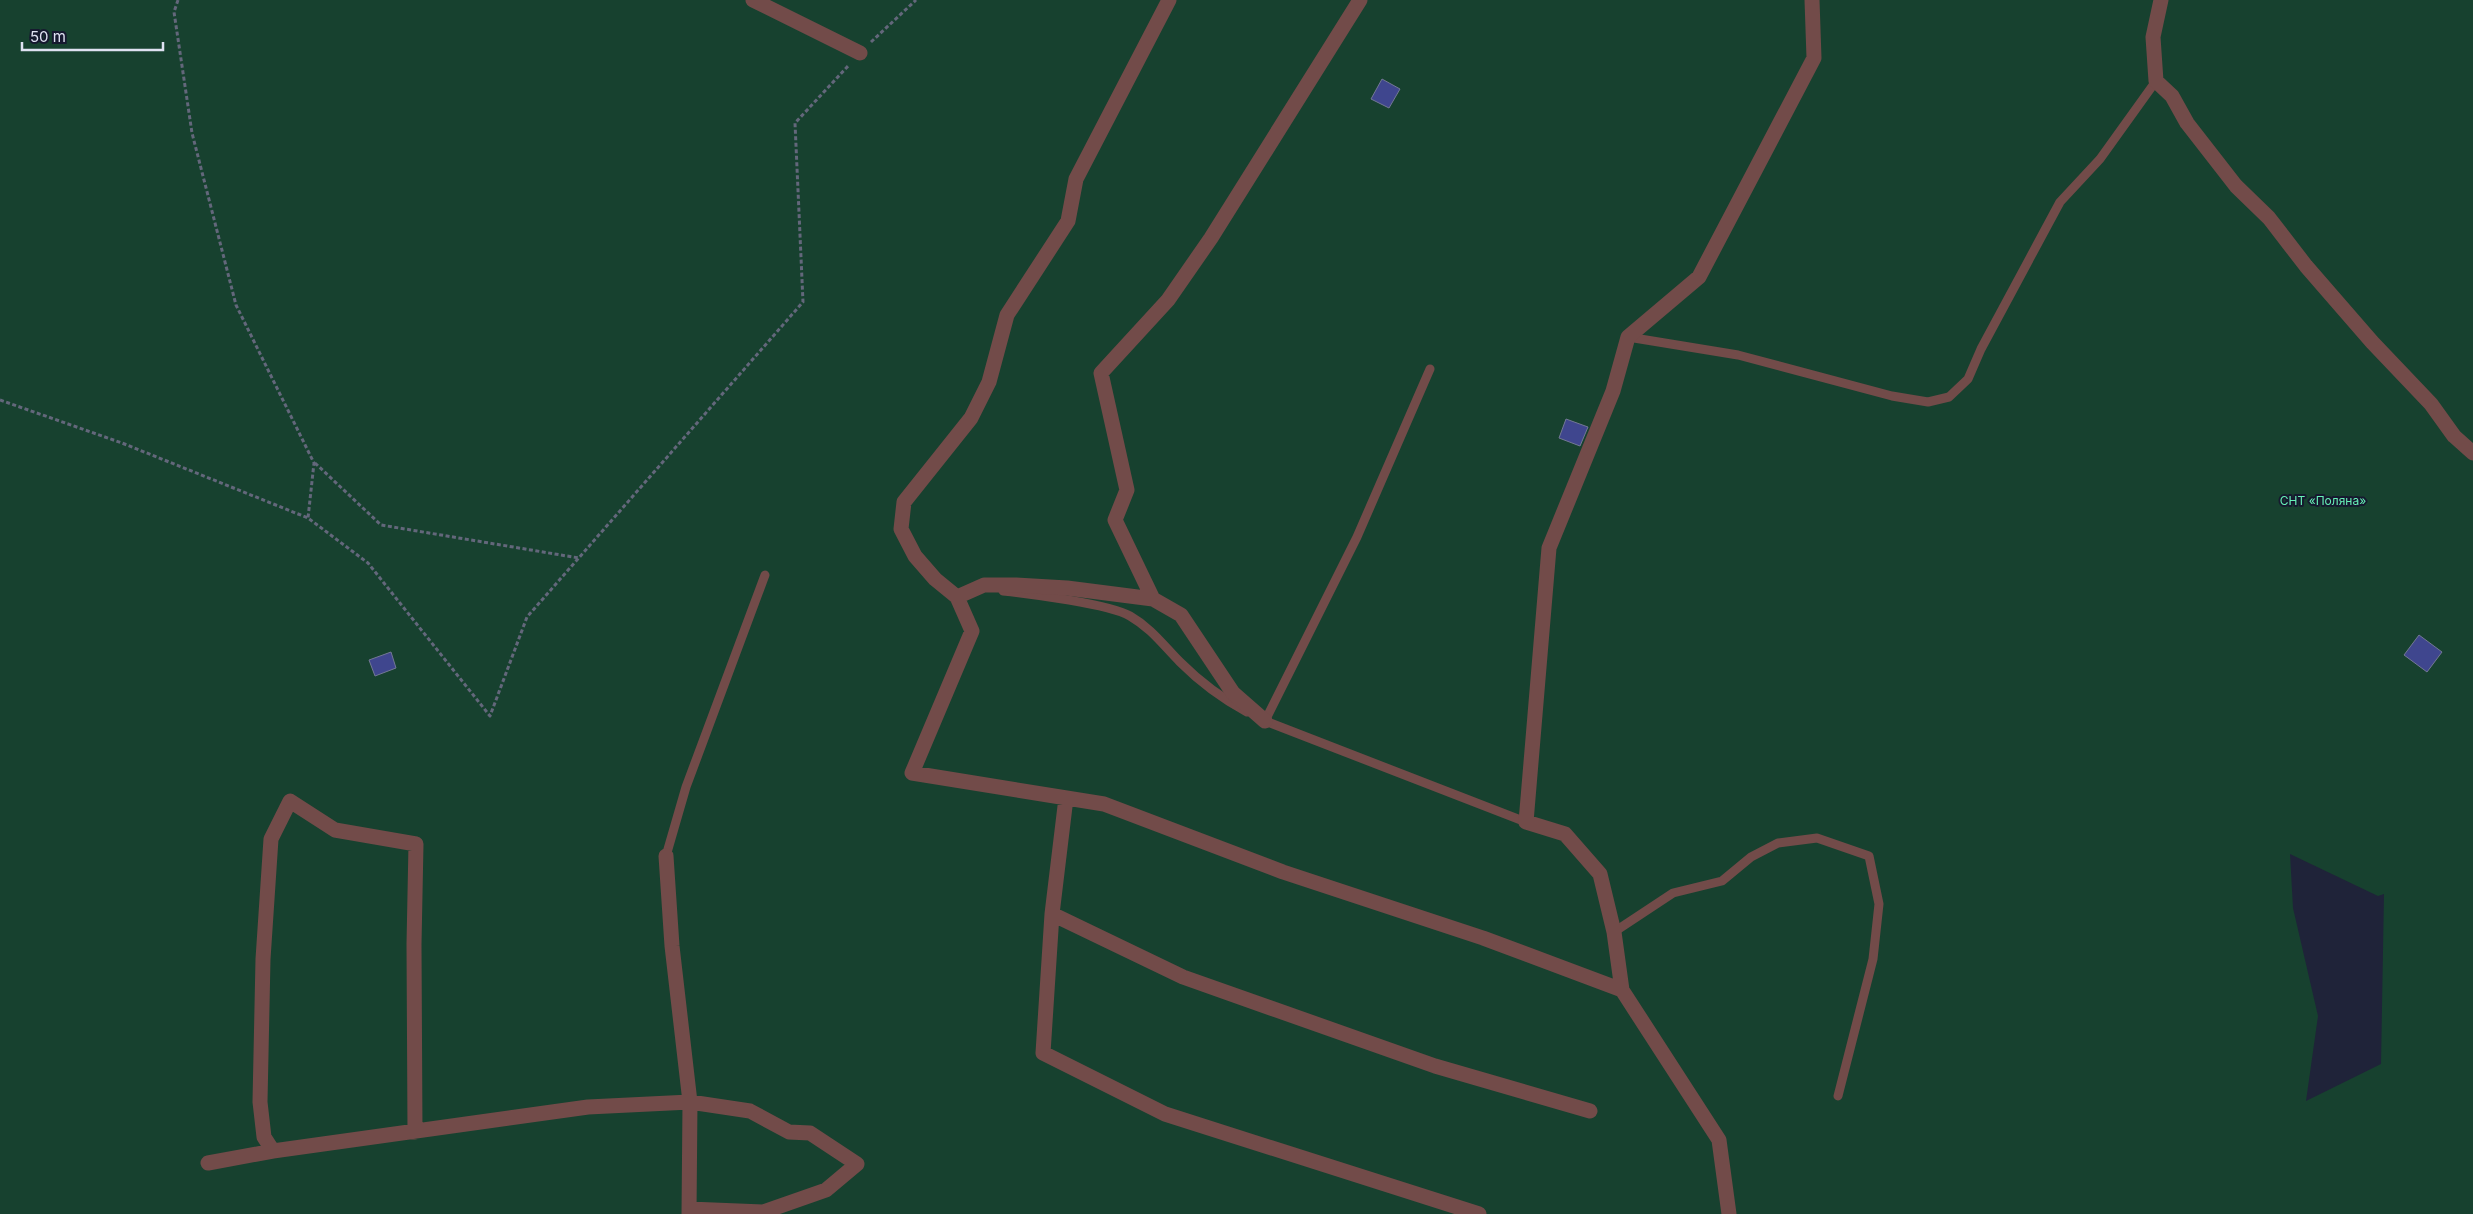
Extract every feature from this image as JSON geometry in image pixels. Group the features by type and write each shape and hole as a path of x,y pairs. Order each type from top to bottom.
{"street":[{"path":"753,0 860,53"},
{"path":"1169,0 1076,179 1068,221 1007,315 989,382 972,418 904,502 901,529 915,556 935,579 957,597 972,631 912,773 1104,804 1283,872 1483,938 1622,990"},
{"path":"1153,599 1115,520 1127,490 1101,373 1168,300 1211,238 1360,0"},
{"path":"1729,1214 1718,1140 1622,990 1614,932 1600,874 1565,834 1526,822 1549,548 1614,391 1628,337 1699,277 1814,58 1812,0"},
{"path":"2161,0 2153,37 2156,81 2172,96 2187,123 2236,186 2269,218 2306,266 2372,342 2431,404 2454,436 2473,453"},
{"path":"957,597 984,585 1016,585 1067,588 1153,599 1181,616 1232,693 1265,721"},
{"path":"1066,798 1052,914 1043,1053 1165,1114 1479,1214"},
{"path":"273,1151 264,1137 260,1102 264,959 271,839 290,801 335,830 416,844 414,944 415,1132"},
{"path":"208,1163 273,1151 588,1108 690,1102 750,1111 789,1132 810,1133 857,1164 826,1190 763,1212 689,1212 690,1102 672,946 666,856"},
{"path":"1052,914 1183,977 1435,1066 1590,1111"}],"lane":[{"path":"1628,337 1738,354 1892,396 1928,402 1950,397 1968,379 1981,349 2060,202 2100,158 2156,81"},
{"path":"1265,721 1357,537 1430,369"},
{"path":"666,856 686,786 766,575"},
{"path":"957,597 987,590 1100,607 1129,615 1152,631 1180,662 1225,700 1265,721 1526,822"},
{"path":"1614,932 1673,893 1722,881 1751,857 1778,843 1817,838 1869,856 1879,904 1873,959 1838,1096"}],"path":[{"path":"178,0 174,12 192,133 236,305 314,463 381,525 578,558"},
{"path":"0,400 122,443 308,518 368,563 490,716 527,617 803,302 795,123 860,53 916,0"},
{"path":"308,518 314,463"}],"green space":[{"name":"СНТ «Поляна»","path":"0,0 2473,0 2473,1214 0,1214","holes":["2290,854 2378,896 2384,894 2381,1064 2306,1101 2318,1016 2293,908"]}],"building":[{"path":"1382,79 1400,89 1389,108 1371,99"},
{"path":"1566,419 1588,427 1580,446 1559,438"},
{"path":"2419,635 2442,652 2427,672 2404,655"},
{"path":"391,652 396,668 375,676 369,660"}]}
